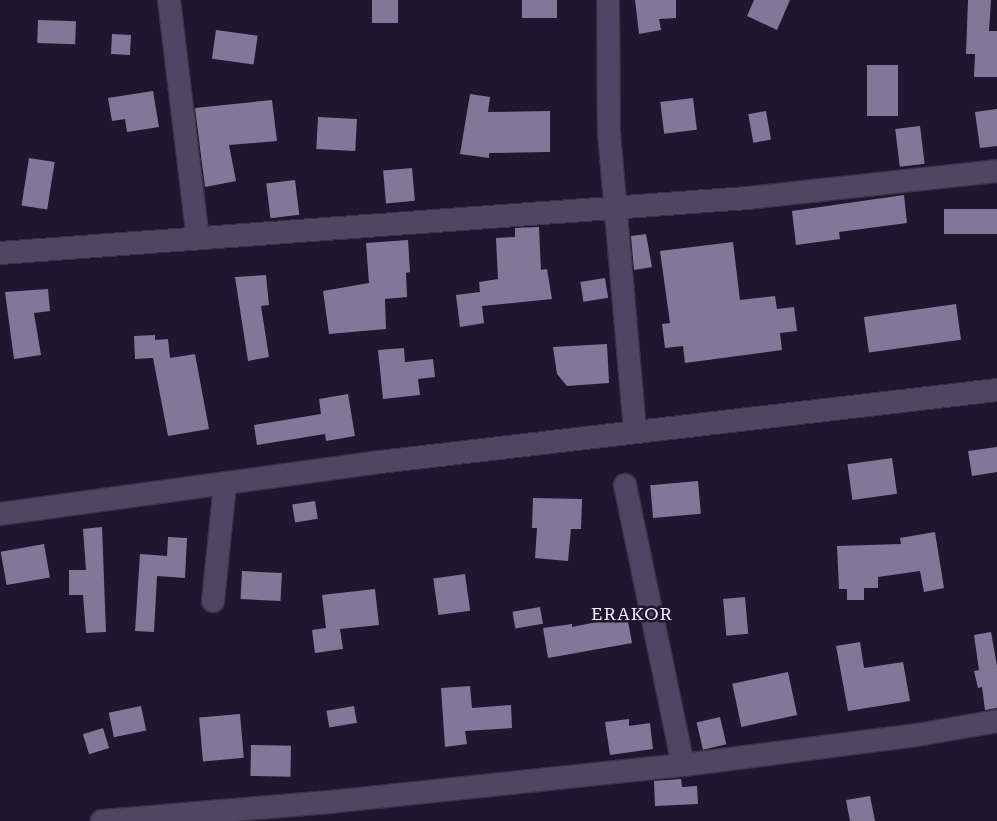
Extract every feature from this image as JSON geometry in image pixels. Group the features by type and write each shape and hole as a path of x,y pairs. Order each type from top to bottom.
{"street":[{"path":"169,0 198,238"},
{"path":"608,0 609,133 617,206 635,431"},
{"path":"0,253 617,206 748,198 997,171"},
{"path":"0,514 635,431 997,390"},
{"path":"212,601 226,484"},
{"path":"625,485 683,766"},
{"path":"102,821 330,802 683,766 917,735 997,721"}],"building":[{"path":"372,0 398,0 398,23 372,23"},
{"path":"522,0 557,0 557,18 522,18"},
{"path":"635,0 676,0 676,18 659,19 661,30 639,34"},
{"path":"754,0 790,0 777,30 747,16"},
{"path":"968,0 991,0 989,31 997,31 997,77 974,77 975,54 966,54"},
{"path":"38,20 76,21 75,44 37,43"},
{"path":"216,30 258,36 254,65 212,59"},
{"path":"112,34 131,35 130,55 111,54"},
{"path":"867,65 898,65 898,116 867,116"},
{"path":"153,91 159,127 127,132 125,119 112,121 108,98"},
{"path":"470,94 490,97 488,112 550,111 550,152 489,153 489,158 460,154"},
{"path":"693,98 697,130 664,134 660,102"},
{"path":"272,100 277,141 229,145 236,181 205,187 195,108"},
{"path":"997,109 997,146 980,148 975,112"},
{"path":"766,111 771,140 753,143 748,114"},
{"path":"318,117 357,119 355,151 316,149"},
{"path":"920,126 925,164 900,167 895,129"},
{"path":"29,158 55,162 47,209 21,205"},
{"path":"412,168 415,201 386,203 383,171"},
{"path":"295,180 299,215 270,218 266,184"},
{"path":"904,195 907,223 839,232 840,239 796,245 792,211"},
{"path":"944,209 997,209 997,234 944,234"},
{"path":"539,227 541,270 547,269 552,299 482,306 484,323 460,327 456,295 480,292 479,282 498,279 496,238 515,237 515,228"},
{"path":"646,234 652,267 634,270 631,236"},
{"path":"408,240 410,272 406,273 407,297 385,299 386,329 329,334 323,291 369,283 366,243"},
{"path":"733,242 740,300 775,296 777,309 794,307 797,331 780,333 782,350 685,363 683,346 665,348 662,324 670,323 660,251"},
{"path":"266,275 269,305 261,306 269,357 248,361 235,277"},
{"path":"605,278 608,298 583,302 580,282"},
{"path":"48,289 50,311 34,313 41,355 14,359 5,292"},
{"path":"956,304 961,340 869,353 864,317"},
{"path":"155,335 155,340 168,339 170,358 195,354 209,429 168,436 153,358 135,359 134,336"},
{"path":"607,344 609,383 567,386 557,374 553,347"},
{"path":"404,348 405,362 433,359 435,377 418,379 420,395 383,399 378,350"},
{"path":"348,394 355,436 326,441 325,434 257,445 254,425 321,414 319,399"},
{"path":"997,447 997,472 972,476 968,451"},
{"path":"892,458 897,494 852,500 847,464"},
{"path":"698,481 701,514 653,518 650,485"},
{"path":"533,498 582,499 581,529 571,529 568,561 535,558 537,528 532,528"},
{"path":"315,501 318,519 295,522 292,505"},
{"path":"102,527 106,632 86,633 83,595 69,595 69,570 86,570 83,529"},
{"path":"935,532 944,588 924,592 920,571 878,577 878,588 864,588 864,600 847,600 847,589 839,589 837,546 901,544 900,538"},
{"path":"168,537 187,538 185,578 157,576 154,632 135,631 140,554 167,556"},
{"path":"44,544 50,577 7,585 1,552"},
{"path":"242,571 282,573 280,601 241,599"},
{"path":"465,574 470,611 438,615 433,578"},
{"path":"375,589 379,625 340,629 343,649 315,653 312,630 326,628 322,595"},
{"path":"745,597 748,634 726,636 723,599"},
{"path":"540,607 543,624 515,629 512,612"},
{"path":"627,616 632,643 548,658 543,628 572,624 572,627"},
{"path":"991,632 997,666 997,708 985,710 982,687 978,688 974,671 979,670 974,635"},
{"path":"860,642 864,668 903,662 910,701 848,711 836,646"},
{"path":"788,672 797,715 741,727 732,684"},
{"path":"470,686 472,708 511,705 512,728 465,731 467,744 445,747 441,688"},
{"path":"141,706 146,730 114,737 109,713"},
{"path":"354,706 357,723 329,728 326,711"},
{"path":"240,714 244,758 203,761 199,718"},
{"path":"720,717 726,744 703,750 697,722"},
{"path":"629,719 629,726 650,723 653,749 610,755 605,722"},
{"path":"103,728 109,748 89,754 83,734"},
{"path":"251,745 291,746 290,777 250,776"},
{"path":"681,779 682,787 697,786 698,804 655,806 654,781"},
{"path":"870,796 875,821 850,821 846,800"}],"district":[{"name":"ERAKOR","path":"632,614"}]}
